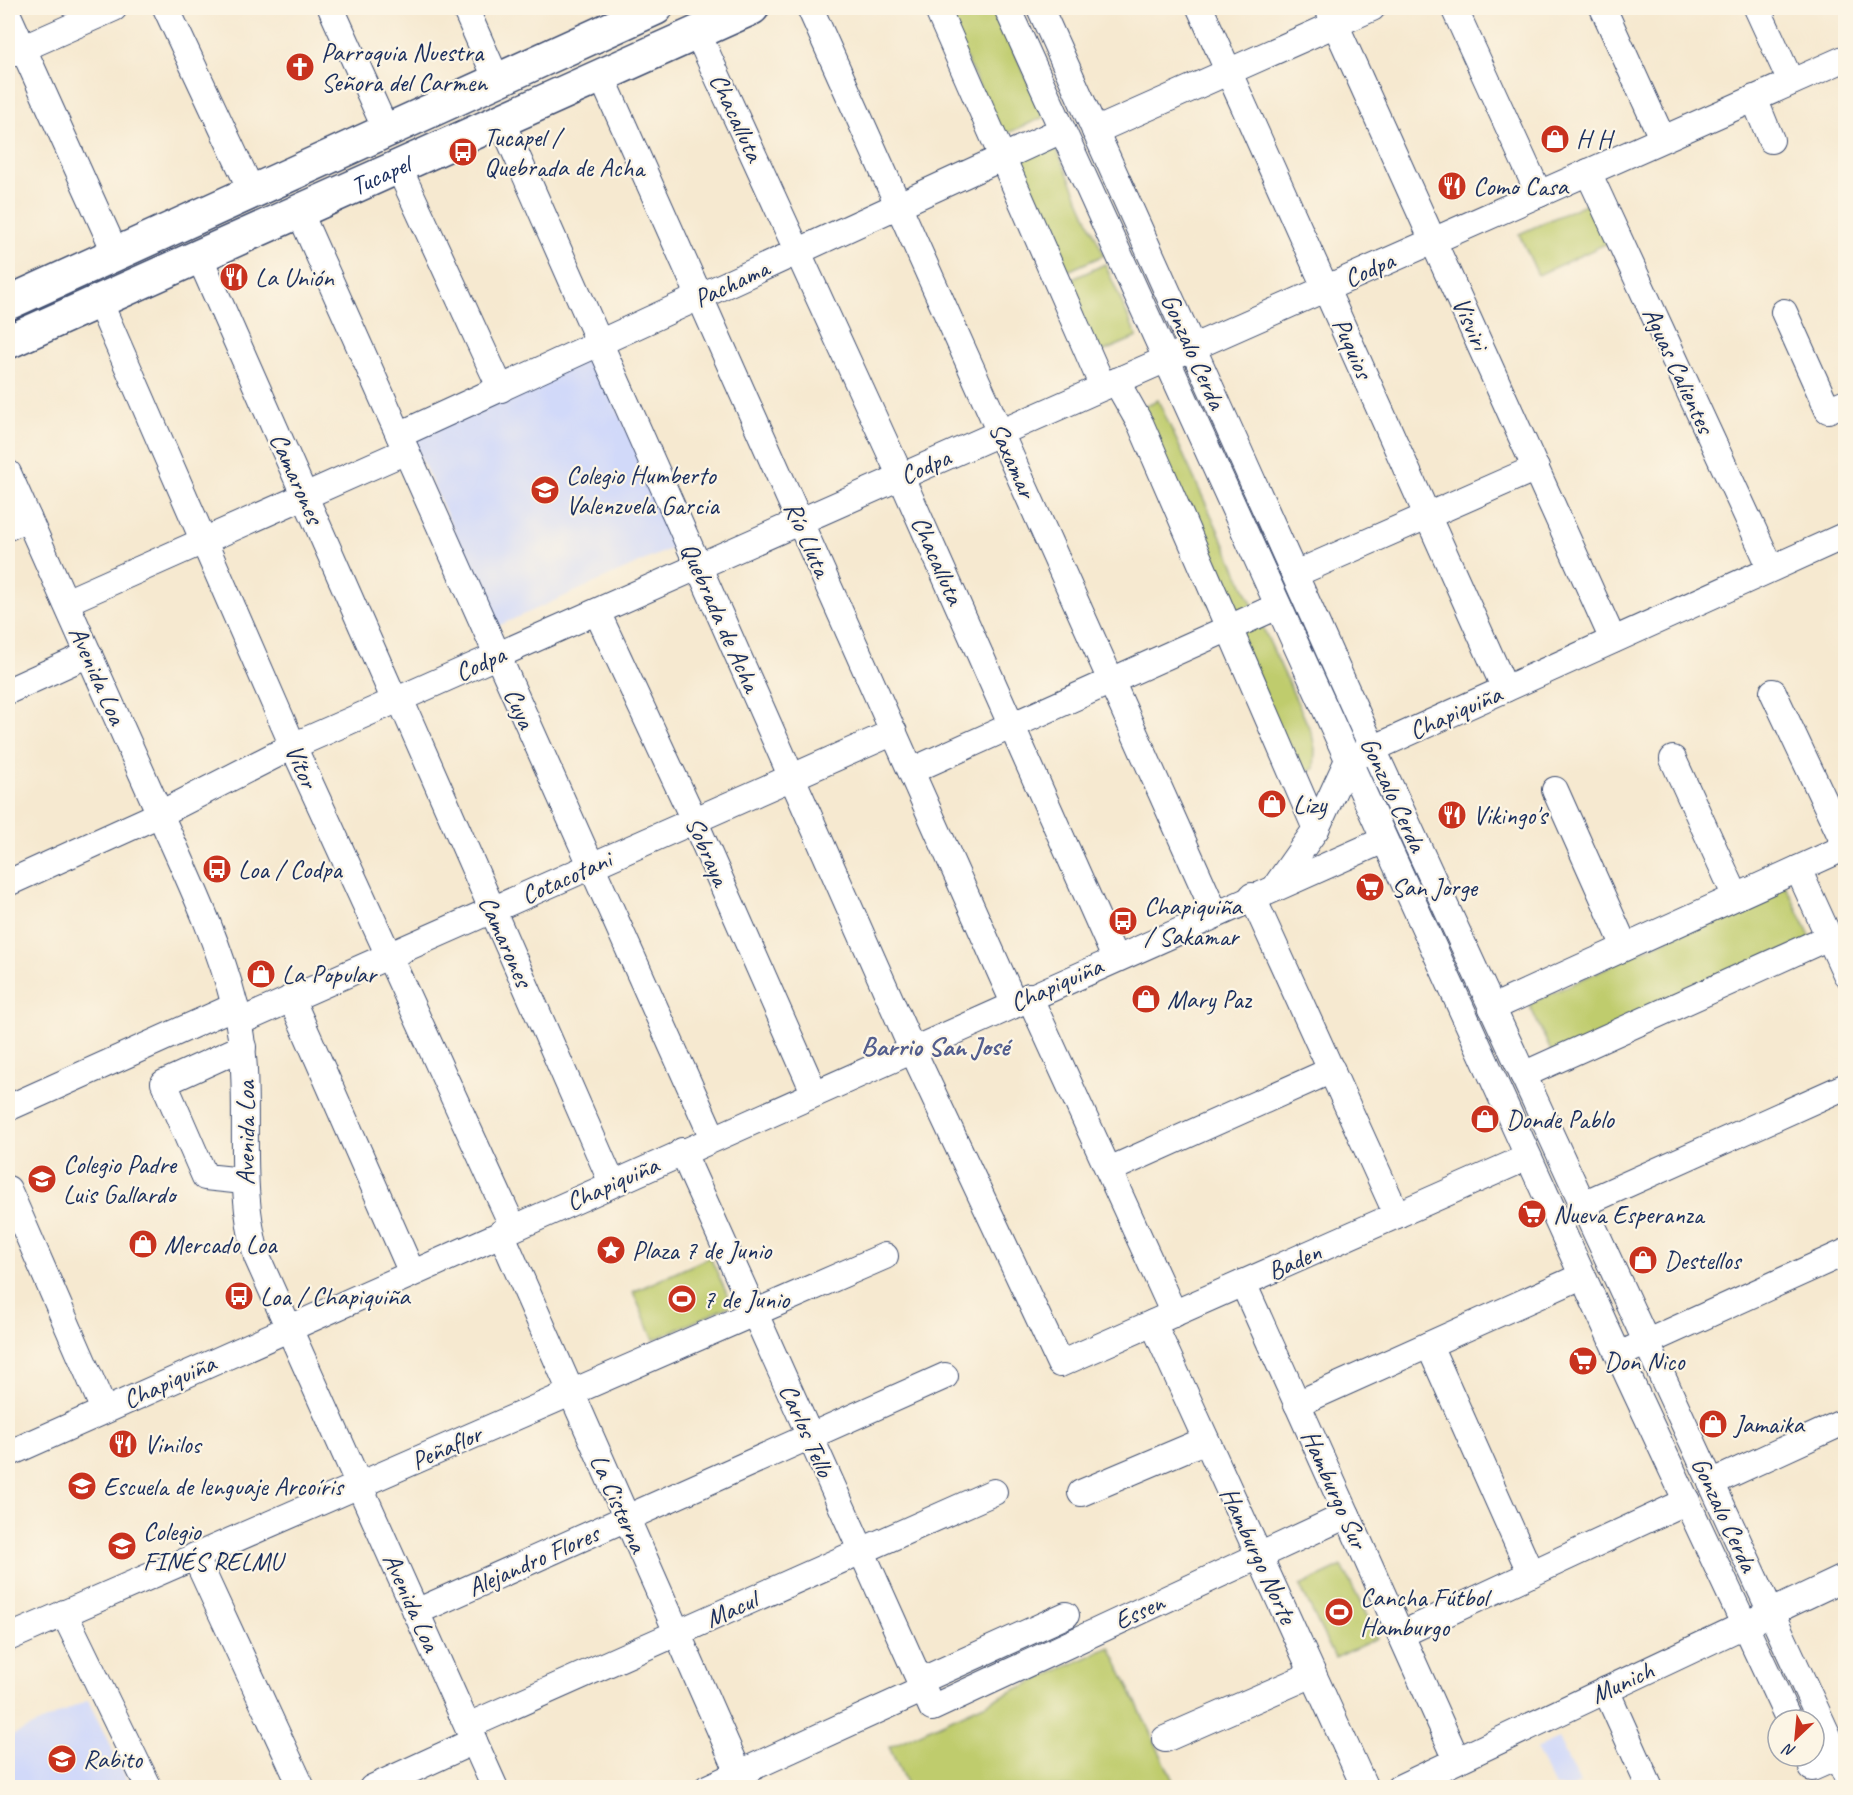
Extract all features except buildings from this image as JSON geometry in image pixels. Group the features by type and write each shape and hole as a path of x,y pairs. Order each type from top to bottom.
{"main road":[{"name":"Tucapel","path":"8,303 656,8"},
{"name":"Tucapel","path":"8,342 698,32 737,10"}],"street":[{"path":"15,51 114,8"},
{"path":"166,8 252,192"},
{"path":"331,8 386,130"},
{"path":"465,8 497,80"},
{"name":"Saxamar","path":"810,8 1215,913"},
{"path":"937,8 1110,384 1141,425 1316,829"},
{"name":"Gonzalo Cerda","path":"1007,8 1618,1356 1784,1708"},
{"name":"Gonzalo Cerda","path":"1040,8 1373,749 1711,1484 1843,1764"},
{"name":"Puquios","path":"1200,8 1505,689"},
{"path":"1095,131 1228,71 1331,16 1372,8"},
{"path":"1454,8 1539,194"},
{"path":"1603,8 1662,138"},
{"path":"1757,8 1791,82"},
{"path":"8,15 15,51 116,254"},
{"name":"Visviri","path":"1331,16 1434,240 1612,640"},
{"name":"Chacalluta","path":"698,32 901,477 1115,958"},
{"name":"Codpa","path":"8,883 160,814 293,746 1845,58"},
{"name":"Río Lluta","path":"601,75 911,771 1021,1000 1108,1170"},
{"path":"1754,98 1771,140"},
{"name":"Quebrada de Acha","path":"501,120 912,1049 1060,1365"},
{"name":"Pachama","path":"66,602 305,496 501,388 1062,130"},
{"path":"398,166 501,388"},
{"name":"Aguas Calientes","path":"1588,172 1771,568"},
{"name":"Cuya","path":"299,211 713,1138"},
{"name":"Camarones","path":"199,256 492,909 612,1183"},
{"name":"Vítor","path":"99,301 293,746 389,955 507,1230"},
{"path":"1784,312 1828,410 1845,402"},
{"path":"1295,574 1536,468"},
{"name":"Avenida Loa","path":"8,473 18,523 66,602 209,930 237,1014 247,1090 244,1181 247,1218 257,1257 495,1788"},
{"name":"Chapiquiña","path":"8,1454 1276,886 1302,854 1348,760 1845,535"},
{"path":"911,771 1278,606"},
{"name":"Sobraya","path":"597,612 694,820 814,1092"},
{"path":"8,691 89,654"},
{"path":"1492,1008 1845,847 1773,692"},
{"name":"Cotacotani","path":"8,1108 237,1014 291,998 894,732"},
{"path":"1673,759 1736,897"},
{"path":"1555,790 1625,947"},
{"path":"1276,886 1384,840"},
{"path":"1798,869 1845,975"},
{"path":"1252,896 1397,1215"},
{"path":"1523,1075 1829,937"},
{"path":"291,998 412,1273"},
{"path":"243,1047 164,1083 205,1177 244,1181"},
{"path":"1108,1170 1332,1070"},
{"path":"1583,1204 1845,1086"},
{"name":"Carlos Tello","path":"682,1152 925,1692"},
{"name":"Baden","path":"1060,1365 1528,1157"},
{"name":"Hamburgo Norte","path":"1108,1170 1206,1440 1365,1788"},
{"path":"8,1190 105,1410"},
{"name":"La Cisterna","path":"507,1230 571,1393 739,1773"},
{"path":"1618,1356 1845,1252"},
{"name":"Peñaflor","path":"11,1628 64,1613 885,1256"},
{"path":"1297,1404 1582,1276"},
{"name":"Hamburgo Sur","path":"1243,1283 1457,1760"},
{"path":"1429,1345 1531,1574"},
{"name":"Alejandro Flores","path":"416,1612 945,1376"},
{"path":"1711,1484 1845,1421"},
{"path":"1081,1493 1206,1440"},
{"name":"Macul","path":"372,1788 471,1733 677,1633 994,1491"},
{"path":"1402,1634 1687,1501"},
{"name":"Essen","path":"925,1692 1259,1555 1347,1515"},
{"path":"195,1556 302,1788"},
{"name":"Munich","path":"1399,1788 1845,1577"},
{"path":"64,1613 148,1788"},
{"path":"707,1788 925,1692 1066,1615"},
{"path":"1165,1739 1313,1674"},
{"path":"1606,1690 1650,1788"},
{"path":"1813,1771 1843,1764"}],"shaded area":[{"name":"Colegio Humberto Valenzuela Garcia","path":"592,353 679,545 498,626 410,435"},
{"name":"Rabito","path":"88,1700 127,1780 110,1787 8,1787 8,1738"},
{"path":"1558,1739 1580,1784 1573,1787 1555,1787 1536,1749"}],"green space":[{"path":"944,8 995,8 1044,117 1001,136"},
{"path":"1052,139 1104,255 1061,274 1009,158"},
{"path":"1592,201 1610,242 1538,275 1519,234"},
{"path":"1105,264 1137,337 1095,355 1062,284"},
{"path":"1158,400 1312,734 1315,749 1314,769 1289,779 1123,415"},
{"path":"1785,884 1813,942 1556,1062 1529,1004"},
{"name":"7 de Junio","path":"710,1257 732,1305 654,1340 633,1292"},
{"name":"Cancha Fútbol Hamburgo","path":"1342,1566 1378,1638 1335,1658 1300,1586"},
{"path":"1110,1647 1176,1787 908,1787 889,1747"}],"place":[{"name":"Parroquia Nuestra Señora del Carmen","path":"300,67"},
{"name":"H H","path":"1555,139"},
{"name":"Tucapel / Quebrada de Acha","path":"463,152"},
{"name":"Como Casa","path":"1452,186"},
{"name":"La Unión","path":"234,277"},
{"name":"Colegio Humberto Valenzuela Garcia","path":"545,490"},
{"name":"Lizy","path":"1272,804"},
{"name":"Vikingo's","path":"1452,815"},
{"name":"Loa / Codpa","path":"217,869"},
{"name":"San Jorge","path":"1370,887"},
{"name":"Chapiquiña / Sakamar","path":"1123,921"},
{"name":"La Popular","path":"261,974"},
{"name":"Mary Paz","path":"1146,999"},
{"name":"Donde Pablo","path":"1485,1119"},
{"name":"Colegio Padre Luis Gallardo","path":"42,1179"},
{"name":"Nueva Esperanza","path":"1532,1214"},
{"name":"Mercado Loa","path":"143,1244"},
{"name":"Plaza 7 de Junio","path":"611,1250"},
{"name":"Destellos","path":"1643,1260"},
{"name":"Loa / Chapiquiña","path":"239,1296"},
{"name":"7 de Junio","path":"682,1299"},
{"name":"Don Nico","path":"1583,1361"},
{"name":"Jamaika","path":"1713,1424"},
{"name":"Vinilos","path":"123,1444"},
{"name":"Escuela de lenguaje Arcoíris","path":"82,1486"},
{"name":"Colegio FINÉS RELMU","path":"122,1546"},
{"name":"Cancha Fútbol Hamburgo","path":"1339,1612"},
{"name":"Rabito","path":"62,1759"}],"district":[{"name":"Barrio San José","path":"935,1046"}]}
